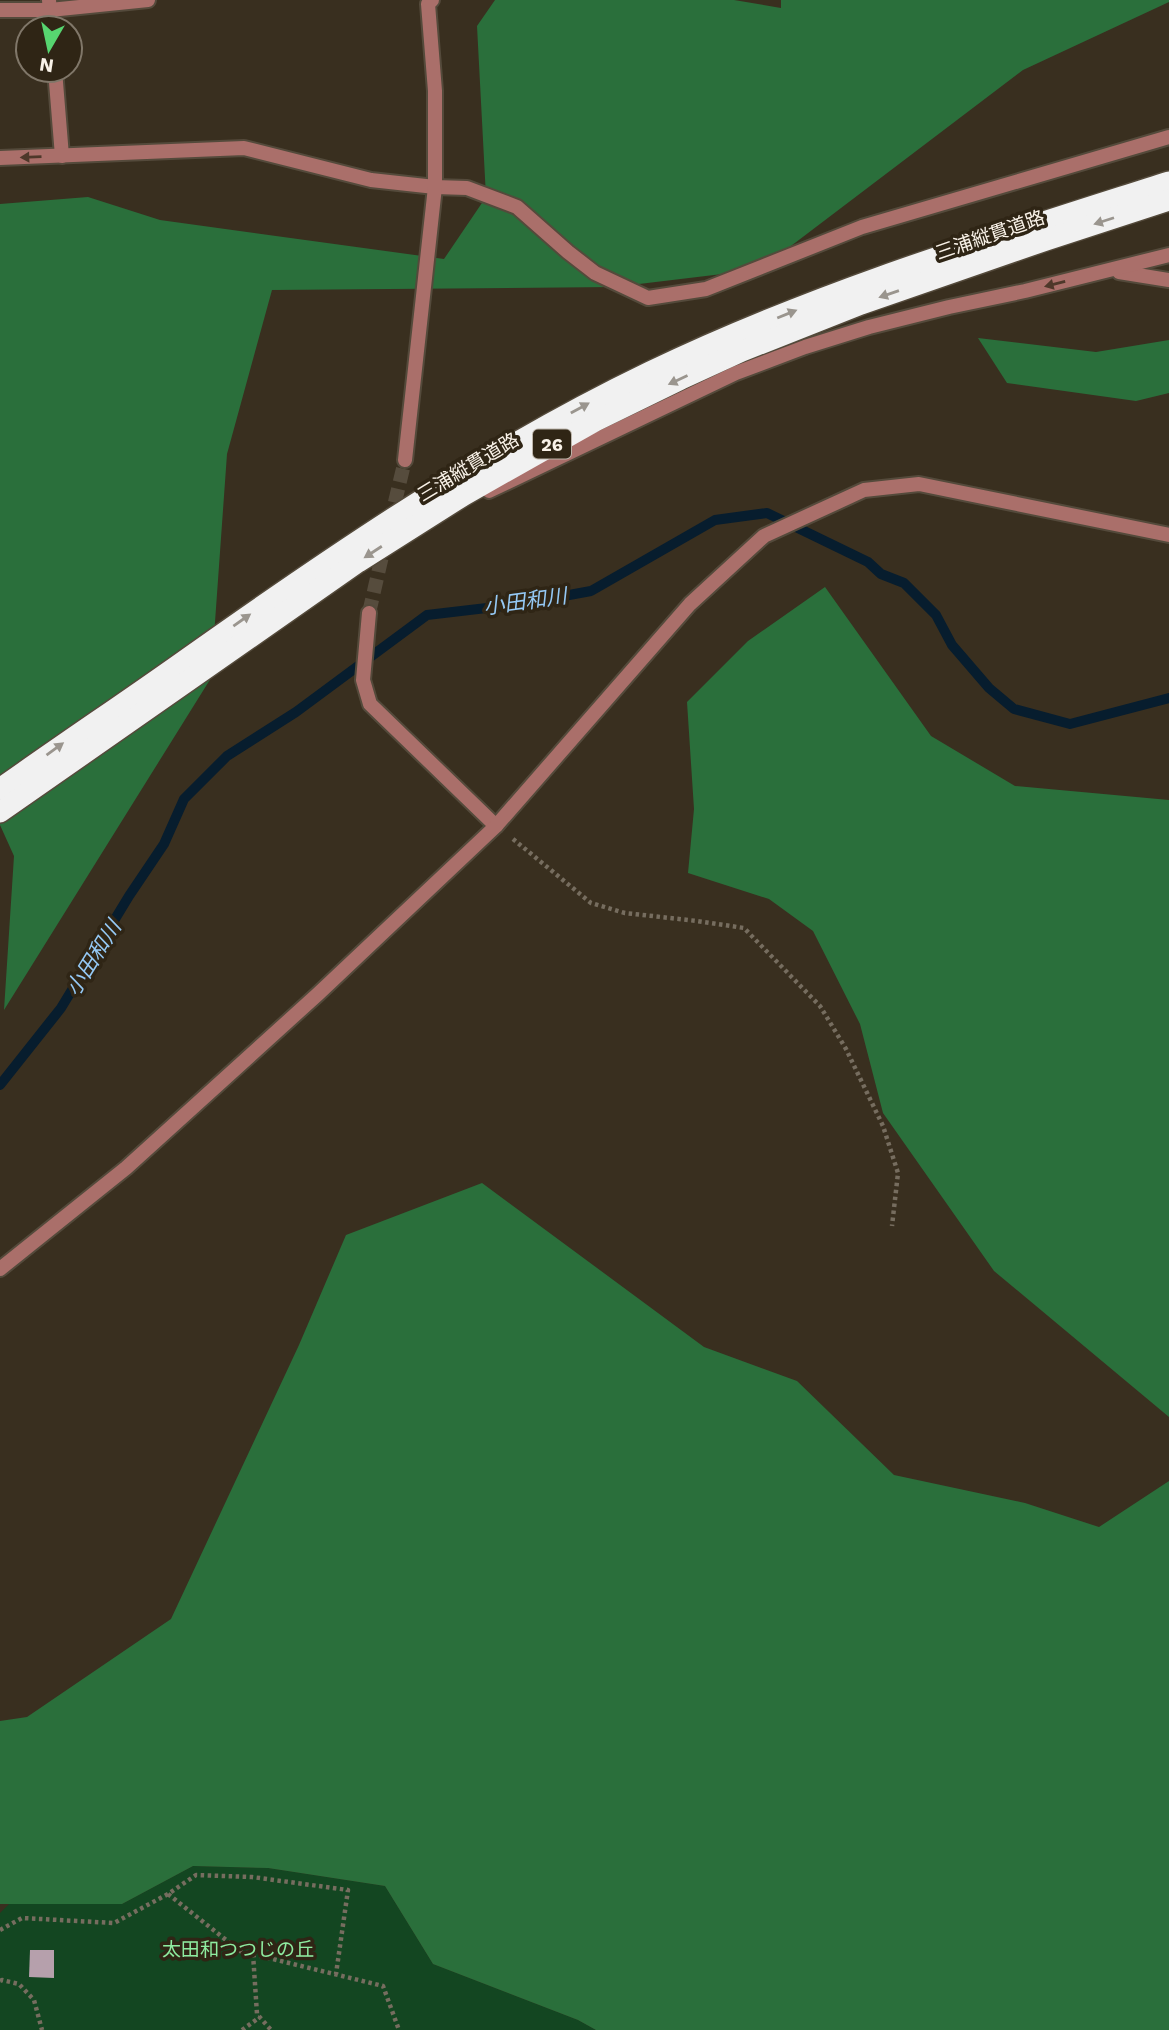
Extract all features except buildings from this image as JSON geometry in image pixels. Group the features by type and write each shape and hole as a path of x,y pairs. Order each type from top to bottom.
{"highway":[{"name":"三浦縦貫道路","path":"0,789 373,531 449,483 585,405 732,336 855,286 1169,182"},
{"name":"三浦縦貫道路","path":"0,811 358,562 521,461 594,421 742,351 899,290 1169,200"}],"street":[{"path":"0,10 148,0"},
{"path":"405,460 435,187 435,90 427,1"},
{"path":"56,84 62,156"},
{"path":"0,158 244,148 371,180 467,188 517,207 595,273 648,298 706,289 862,228 1169,137"},
{"path":"409,529 736,373 805,347 869,327 1169,255"},
{"path":"1103,272 1130,273 1169,280"},
{"path":"0,1269 125,1168 318,993 496,826 690,604 764,536 864,490 919,484 1169,535"},
{"path":"369,613 363,680 370,704 496,826"}],"path":[{"path":"496,826 591,903 625,913 744,928 820,1006 846,1049 883,1126 898,1173 892,1226"},
{"path":"0,1930 22,1919 114,1923 168,1894 196,1875 251,1877 348,1890 336,1974"},
{"path":"168,1894 240,1951 383,1986 399,2030"},
{"path":"253,1954 257,2014 271,2030"},
{"path":"1,1979 19,1984 34,2000 42,2030"},
{"path":"242,2030 260,2018"}],"green space":[{"path":"495,0 734,0 781,8 781,0 1169,2 1023,70 764,269 614,287 272,290 227,454 211,678 4,1010 14,856 0,825 0,204 88,197 160,220 444,259 486,197 477,26"},
{"path":"978,338 1096,352 1169,340 1169,393 1136,401 1007,383"},
{"path":"825,587 931,736 1015,786 1169,800 1169,1417 994,1271 883,1113 860,1024 813,931 769,899 688,873 694,809 687,702 748,641"},
{"path":"482,1183 704,1347 797,1381 894,1475 1025,1503 1099,1527 1169,1481 1169,2030 596,2030 578,2020 433,1964 385,1886 268,1868 193,1866 122,1904 0,1904 0,1721 27,1717 171,1619 299,1345 346,1235"},
{"name":"太田和つつじの丘","path":"193,1866 268,1868 385,1886 433,1964 578,2020 596,2030 0,2030 0,1913 9,1904 122,1904"}],"waterway":[{"name":"小田和川","path":"0,1085 61,1008 164,844 184,799 227,756 296,712 427,615 520,604 591,591 715,520 767,513 868,562 881,574 904,583 936,615 952,645 989,688 1014,709 1070,724 1169,698"}],"tunnel":[{"path":"390,523 405,460"},
{"path":"369,613 385,543"}]}
